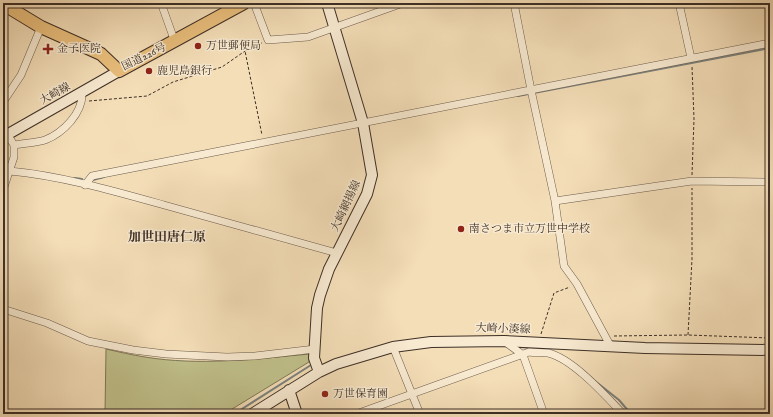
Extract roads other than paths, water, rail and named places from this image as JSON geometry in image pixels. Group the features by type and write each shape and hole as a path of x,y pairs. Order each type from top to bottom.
{"highway":[{"name":"国道226号","path":"9,5 41,27 101,54 119,71 175,42 244,3"}],"street":[{"path":"161,3 175,42"},
{"path":"254,3 268,40 308,36 404,3"},
{"name":"大崎網揚線","path":"319,372 314,358 317,308 320,295 337,253 371,184 372,175 364,123 327,3"},
{"path":"514,3 531,92 555,201 564,266 577,284 611,347"},
{"path":"679,3 691,58"},
{"path":"3,102 21,75 41,27"},
{"path":"85,185 92,176 531,92 770,43"},
{"name":"大崎線","path":"5,136 82,98 119,71"},
{"path":"14,145 44,140 56,134 74,117 82,98"},
{"path":"3,190 14,157 14,145 5,136"},
{"path":"10,171 43,174 85,185 104,188 337,253"},
{"path":"555,201 692,181 770,182"},
{"path":"3,309 47,323 88,341 133,350 166,354 227,357 255,356 315,349"},
{"name":"大崎小湊線","path":"252,414 319,372 336,364 393,347 451,340 504,340 611,347 770,350"},
{"path":"504,340 523,355 544,414"},
{"path":"393,347 420,414"},
{"path":"356,414 529,352 548,353 561,358 595,385 623,414"},
{"path":"289,390 297,414"}],"waterway":[{"path":"518,96 770,48"},
{"path":"93,180 104,177"},
{"path":"75,178 82,179"},
{"path":"520,347 545,349"},
{"path":"234,414 311,365"},
{"path":"595,381 619,400 631,414"}],"place":[{"name":"万世郵便局","path":"198,46"},
{"name":"金子医院","path":"48,49"},
{"name":"鹿児島銀行","path":"149,71"},
{"name":"南さつま市立万世中学校","path":"461,229"},
{"name":"万世保育園","path":"325,394"}],"district":[{"name":"加世田唐仁原","path":"167,237"}]}
